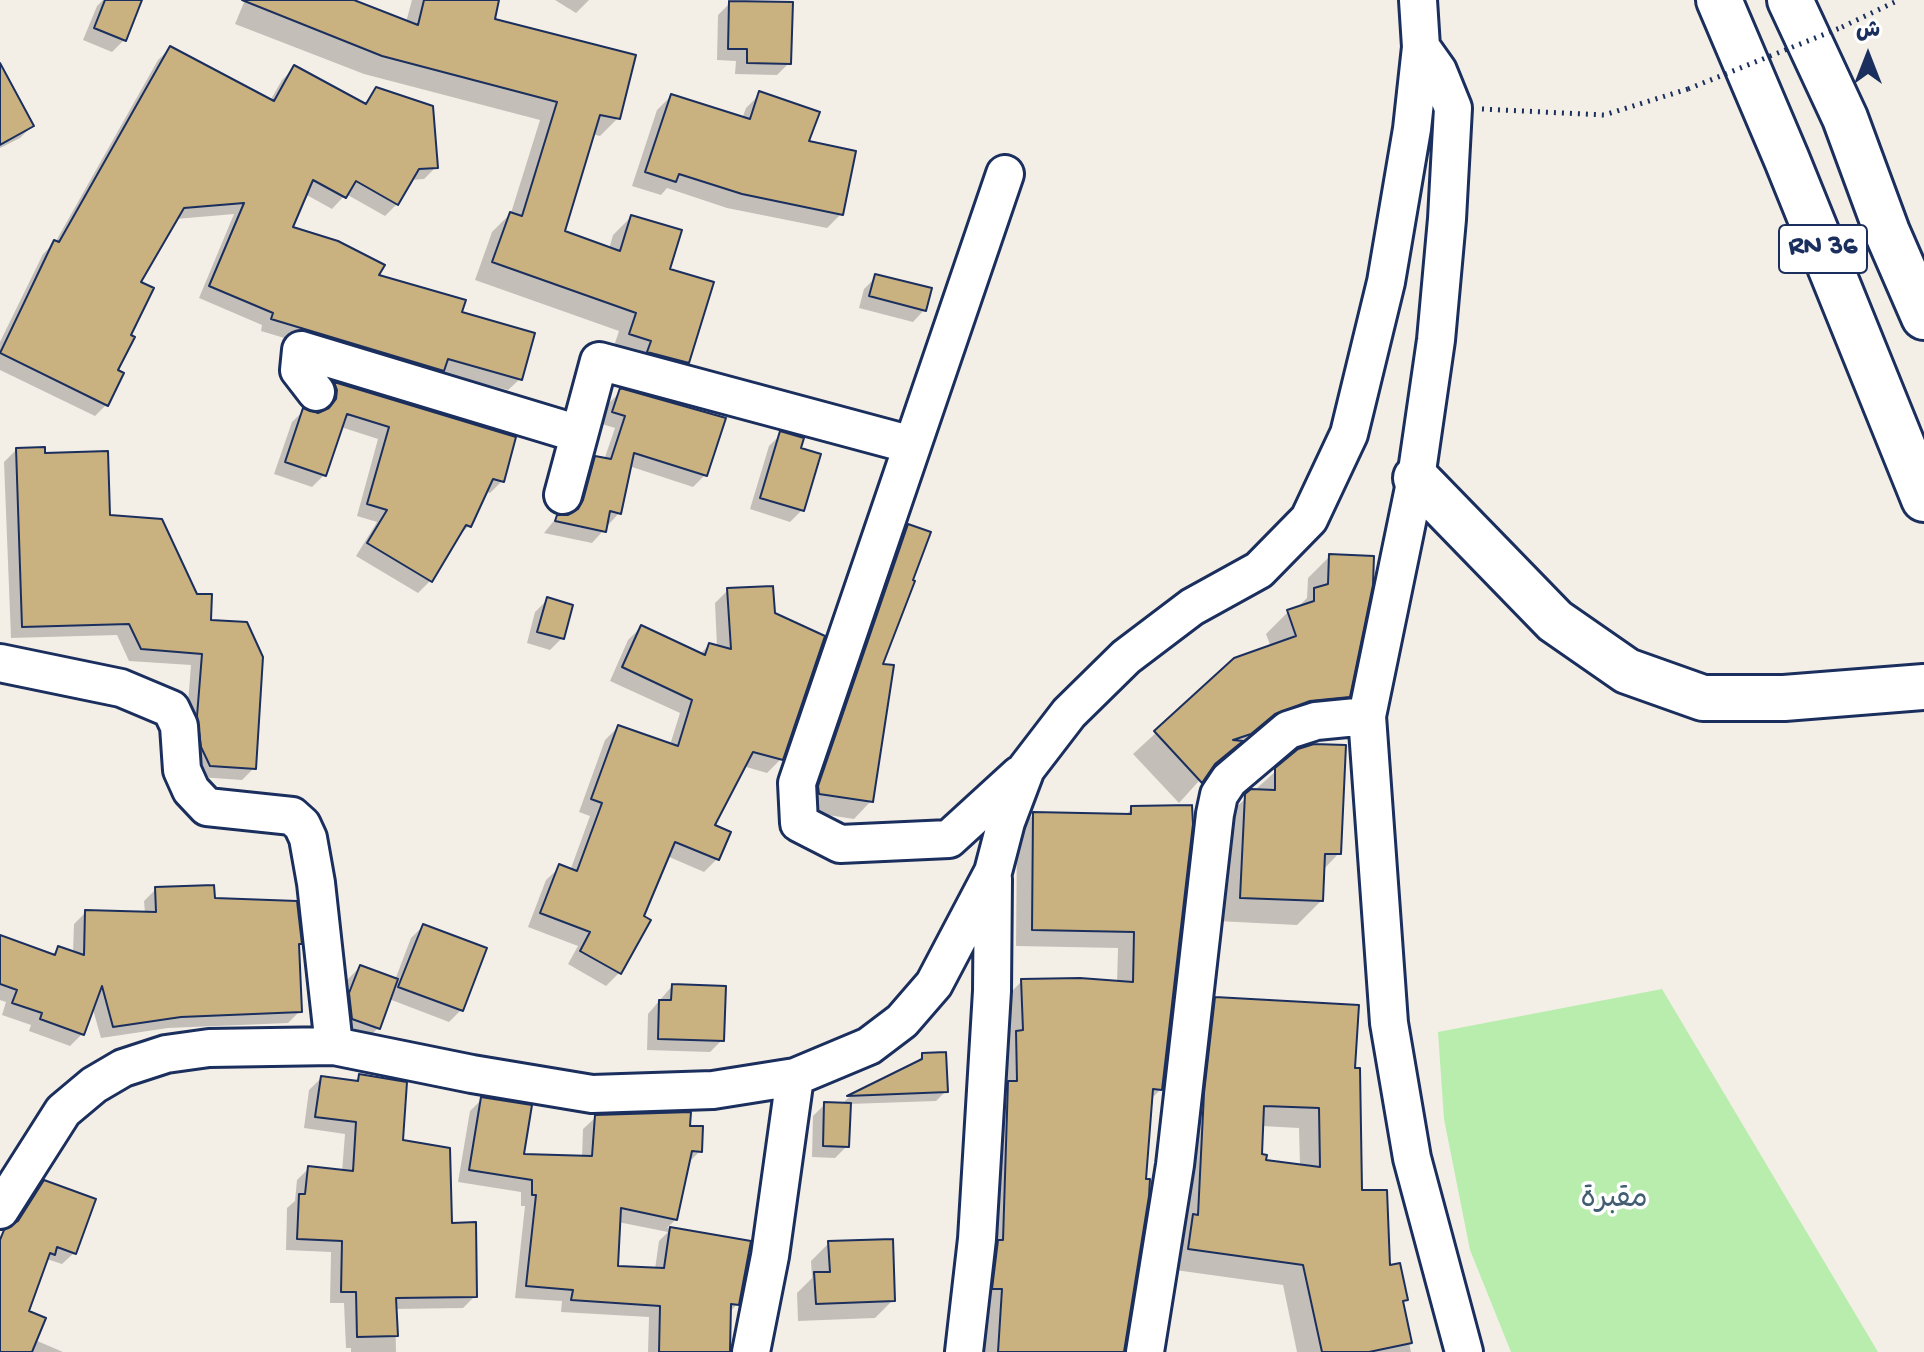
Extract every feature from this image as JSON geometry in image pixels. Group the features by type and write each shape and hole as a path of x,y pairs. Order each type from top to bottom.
{"highway":[{"name":"RN 36","path":"1719,0 1924,499"},
{"path":"1790,0 1845,118 1887,232 1924,317"},
{"path":"1887,232 1924,285"},
{"path":"1416,478 1555,621 1627,671 1703,698 1784,698 1918,688"}],"street":[{"path":"1005,174 797,783 799,823 840,844 949,839 1026,769 1069,713 1126,657 1192,607 1259,570 1309,519 1349,434 1386,282 1412,129 1421,47 1418,0"},
{"path":"1421,47 1438,71 1453,108 1436,340 1416,478 1367,716 1389,1023 1412,1158 1464,1352"},
{"path":"316,392 299,370 301,350 579,434"},
{"path":"563,495 599,361 912,445"},
{"path":"0,663 121,688 171,709 179,726 182,770 191,790 207,807 292,816 302,825 308,838 316,883 334,1046"},
{"path":"1145,1352 1175,1165 1219,795 1229,780 1288,730 1316,721 1367,716"},
{"path":"0,1210 63,1111 94,1085 123,1068 166,1054 209,1048 334,1046 592,1094 713,1090 795,1077 869,1046 902,1021 934,984 993,872 1006,822 1026,769"},
{"path":"964,1352 977,1239 992,991 993,872"},
{"path":"751,1352 770,1256 795,1077"}],"path":[{"path":"1453,108 1604,115 1688,89 1840,28 1899,0"}],"green space":[{"name":"مقبرة","path":"1662,989 1878,1352 1511,1352 1470,1250 1444,1119 1438,1032"}],"building":[{"path":"105,0 142,0 126,41 94,28"},
{"path":"242,0 354,0 418,25 424,0 499,0 495,19 636,55 620,119 600,115 565,231 620,251 631,215 682,230 670,269 714,282 689,363 647,352 651,341 629,334 636,313 492,262 510,212 522,216 557,102 382,56"},
{"path":"729,1 793,2 791,64 747,63 747,49 728,49"},
{"path":"170,46 274,101 294,65 366,104 376,87 433,106 438,168 419,169 398,205 356,181 346,198 313,180 293,227 338,241 385,265 379,275 466,300 462,312 535,333 522,380 448,359 444,371 271,319 273,313 209,286 244,203 184,208 141,282 154,288 131,335 135,337 118,370 124,373 108,406 0,353 54,240 59,242"},
{"path":"0,63 34,126 0,145"},
{"path":"759,91 820,112 809,141 856,151 843,215 742,194 679,174 676,182 645,172 671,94 750,119"},
{"path":"875,274 932,288 926,311 869,296"},
{"path":"334,382 516,437 504,482 493,479 471,527 466,525 432,582 367,543 387,510 367,504 389,427 347,414 326,476 285,462 303,408 318,413 329,408 336,399"},
{"path":"620,388 726,418 707,476 634,453 621,514 610,511 606,532 555,521 557,515 568,515 578,509 595,456 611,459 625,416 612,412"},
{"path":"780,431 804,438 801,448 821,454 804,511 760,498"},
{"path":"45,447 45,453 108,451 110,515 162,519 197,594 212,594 211,620 247,622 263,657 256,769 210,766 201,747 197,716 202,654 141,649 129,624 22,627 16,448"},
{"path":"908,524 931,532 883,664 894,665 873,802 819,794 818,786"},
{"path":"1329,554 1374,556 1373,585 1350,697 1310,701 1275,714 1251,734 1233,740 1243,741 1215,764 1202,783 1154,731 1234,658 1296,636 1287,610 1314,601 1314,588 1328,584"},
{"path":"773,586 775,613 825,636 783,760 753,752 715,825 731,832 719,860 675,842 644,916 651,920 621,974 580,951 590,932 540,913 559,864 577,871 602,803 591,799 618,725 678,746 692,700 622,667 641,625 705,655 709,643 731,649 727,588"},
{"path":"547,597 573,605 564,639 537,632"},
{"path":"1314,744 1346,745 1341,854 1325,854 1323,901 1240,898 1245,794 1251,789 1275,790 1275,768 1298,749"},
{"path":"1192,805 1193,824 1162,1090 1153,1089 1146,1179 1150,1179 1149,1196 1124,1352 998,1352 1002,1289 992,1289 998,1240 1003,1240 1008,1081 1017,1081 1016,1031 1023,1030 1021,979 1080,978 1133,982 1134,932 1032,930 1033,812 1131,814 1131,806"},
{"path":"214,885 215,898 297,901 302,944 299,944 302,1012 181,1017 113,1027 102,986 84,1035 40,1019 42,1013 12,1003 17,990 0,984 0,935 55,955 58,946 84,955 85,910 156,912 155,887"},
{"path":"423,924 487,948 463,1011 398,987"},
{"path":"360,965 398,979 380,1029 352,1019 349,993"},
{"path":"672,984 726,986 724,1041 658,1039 659,1000 671,1000"},
{"path":"1215,997 1359,1005 1355,1068 1360,1068 1362,1190 1387,1190 1390,1265 1400,1263 1408,1300 1403,1301 1412,1343 1369,1352 1322,1352 1303,1265 1188,1249 1193,1214 1198,1215 1204,1093","holes":["1264,1106 1319,1108 1320,1167 1266,1160 1267,1155 1262,1154"]},
{"path":"946,1052 948,1092 847,1096 922,1059 922,1053"},
{"path":"359,1074 407,1082 403,1140 450,1148 452,1223 476,1222 477,1297 396,1298 398,1336 357,1337 356,1292 341,1292 342,1241 297,1239 299,1194 305,1194 308,1166 353,1171 356,1122 315,1117 321,1076 358,1081"},
{"path":"481,1097 532,1105 524,1154 592,1156 595,1115 691,1112 690,1126 703,1126 702,1152 692,1151 677,1220 621,1208 618,1266 664,1268 670,1227 751,1241 739,1305 731,1304 730,1352 659,1352 660,1306 571,1300 573,1290 526,1286 536,1195 532,1195 532,1180 469,1170"},
{"path":"824,1102 851,1103 849,1147 823,1146"},
{"path":"44,1180 96,1199 76,1254 57,1247 55,1255 50,1253 29,1311 46,1318 32,1352 0,1352 0,1240 4,1230 18,1221"},
{"path":"893,1239 895,1301 816,1304 814,1272 830,1272 828,1241"}]}
